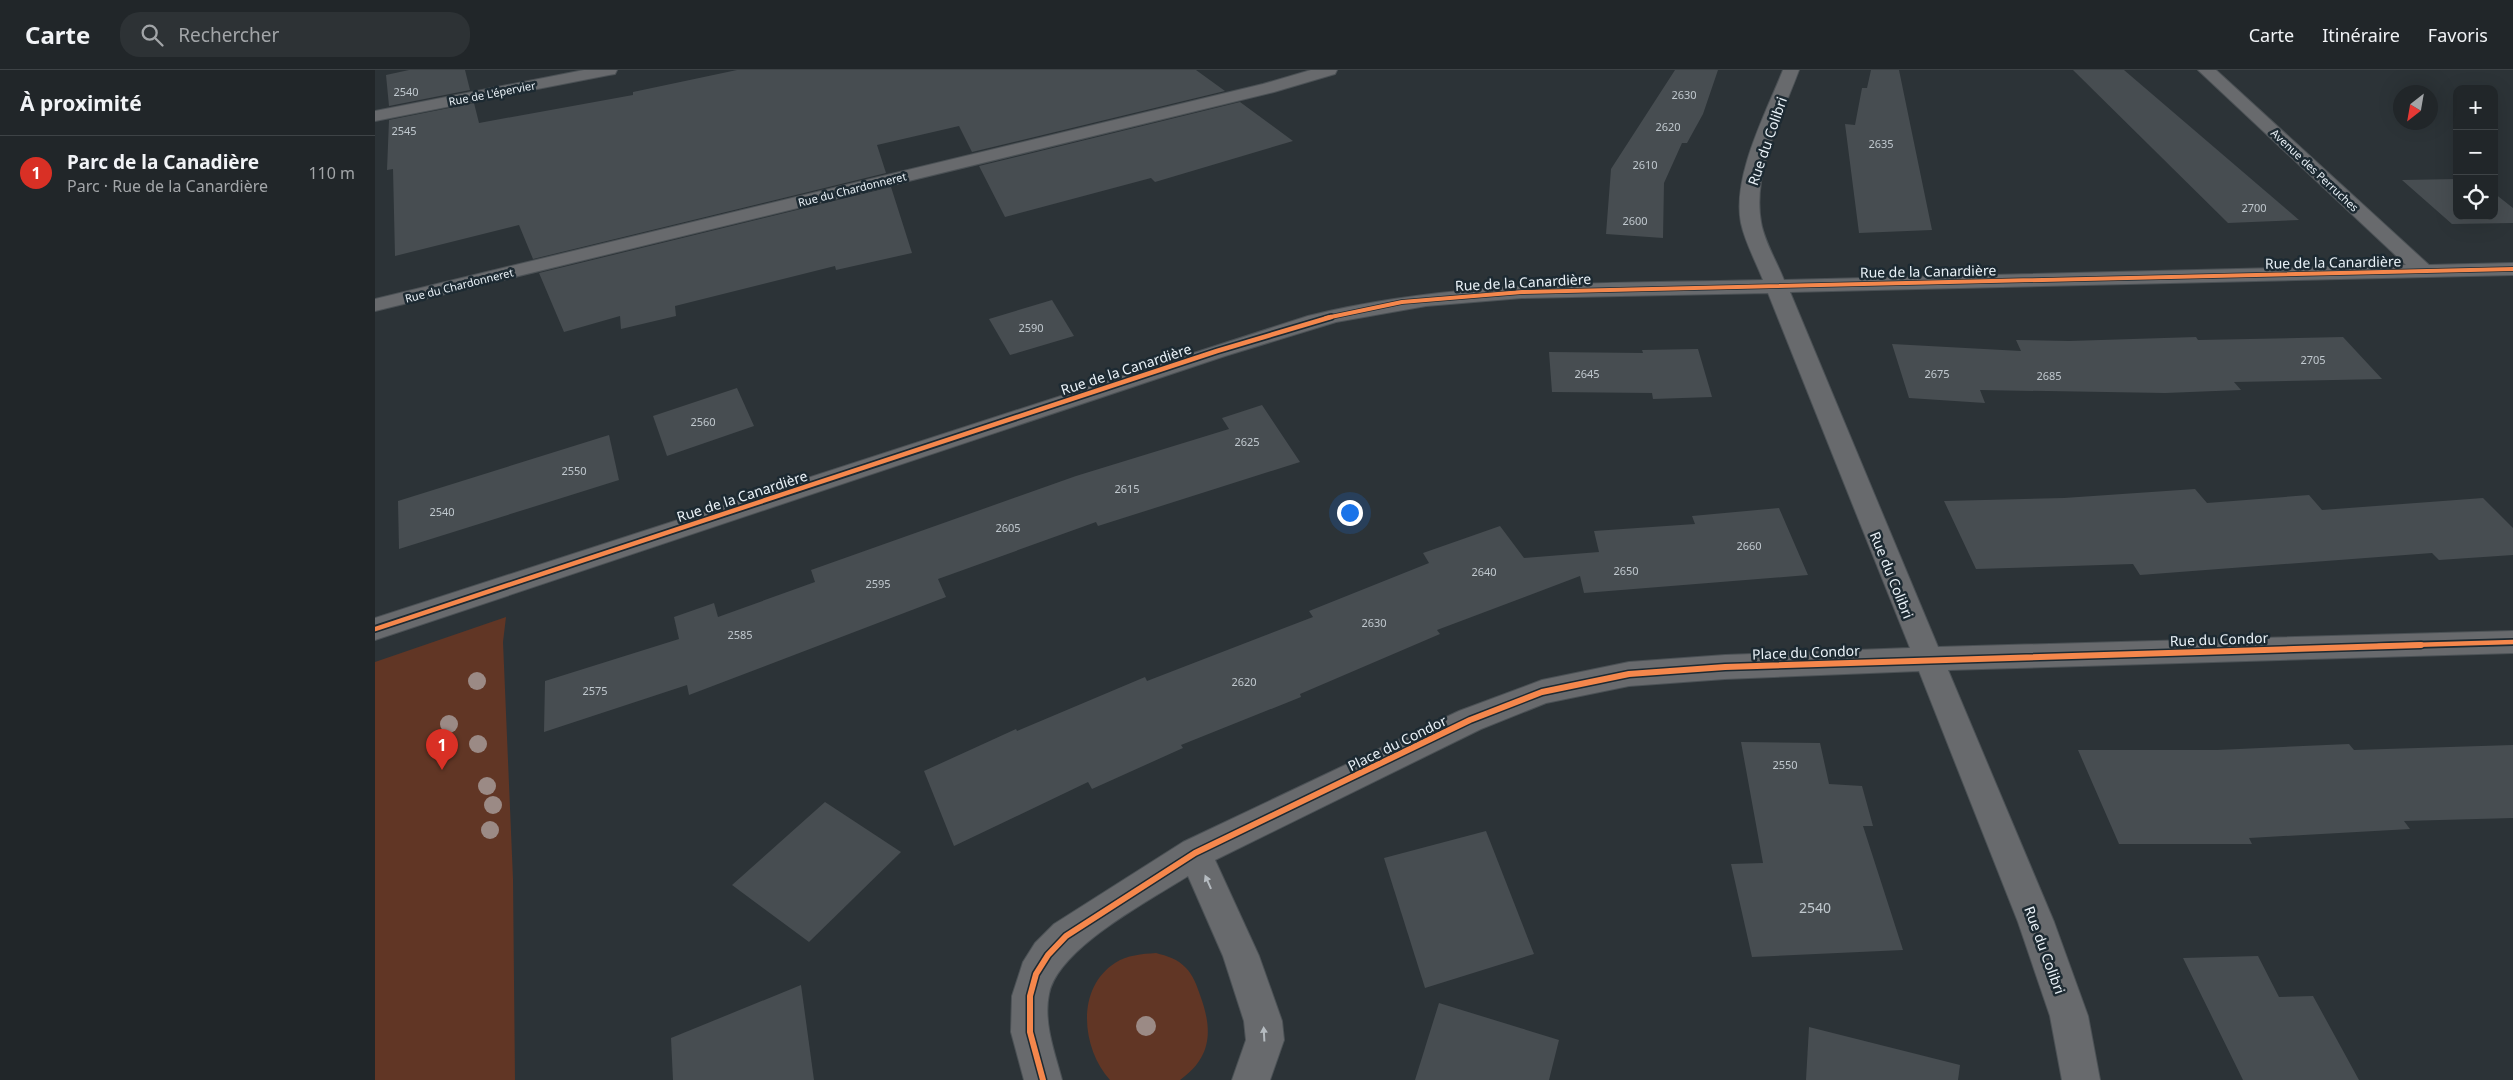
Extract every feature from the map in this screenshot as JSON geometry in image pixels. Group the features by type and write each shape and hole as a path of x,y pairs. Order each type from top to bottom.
{"street":[{"name":"Rue de L'épervier","path":"375,116 609,70"},
{"name":"Rue du Chardonneret","path":"375,305 1268,88 1329,70"},
{"name":"Rue du Colibri","path":"1791,70 1753,175 1749,194 1751,224 1926,659 2047,952 2069,1016 2081,1080"},
{"name":"Avenue des Perruches","path":"2206,70 2424,271"},
{"name":"Rue de la Canardière","path":"375,629 1217,351 1331,316 1405,302 1476,294 1774,284 2513,269"},
{"name":"Rue du Condor","path":"1926,659 2513,642"},
{"name":"Place du Condor","path":"1043,1080 1030,1032 1030,996 1036,974 1048,955 1065,936 1195,853 1470,720 1542,692 1596,679 1637,673 1926,659"},
{"path":"1195,853 1241,956 1263,1021 1265,1040 1251,1080"}],"shaded area":[{"path":"506,617 503,642 513,879 515,1080 375,1080 375,662"},
{"path":"1156,953 1179,962 1195,981 1207,1020 1207,1042 1204,1052 1191,1071 1180,1080 1110,1080 1093,1052 1089,1036 1087,1020 1088,1003 1093,988 1102,974 1120,960 1135,955"}],"building":[{"path":"409,70 465,70 470,90 389,106 386,75"},
{"path":"737,70 1196,70 1225,91 972,152 959,126 877,145 886,173 533,259 519,225 395,256 393,169 387,170 389,120 474,103 479,123 633,95 633,92"},
{"path":"1675,70 1718,70 1703,114 1687,143 1682,143 1664,183 1663,238 1606,234 1611,169"},
{"path":"1871,70 1899,70 1932,230 1859,233 1845,124 1855,125 1862,88 1867,88"},
{"path":"2073,70 2124,70 2299,220 2228,223"},
{"path":"1240,102 1293,141 1155,182 1151,178 1005,217 979,166"},
{"path":"2453,179 2453,220 2498,220 2498,196 2513,208 2513,223 2452,224 2402,180"},
{"path":"891,187 912,253 836,270 835,266 675,306 676,316 621,329 620,316 564,332 539,273"},
{"path":"1052,300 1074,336 1010,355 989,319"},
{"path":"2196,337 2198,340 2343,337 2382,379 2234,382 2241,390 2165,393 1980,390 1985,403 1909,398 1892,344 2021,351 2016,340 2069,341"},
{"path":"1698,349 1712,397 1653,399 1652,393 1552,392 1549,352 1643,353 1642,350"},
{"path":"737,388 754,426 667,456 653,416"},
{"path":"1262,405 1300,462 1098,526 1096,522 938,579 946,597 689,695 687,685 544,732 545,681 679,639 674,617 714,603 718,617 815,582 811,570 1076,476 1229,429 1222,418"},
{"path":"609,435 619,480 399,549 398,501"},
{"path":"2195,489 2207,503 2309,495 2322,510 2483,498 2513,528 2513,555 2439,560 2432,553 2140,575 2133,564 1976,569 1944,501 2064,498"},
{"path":"1779,508 1808,575 1584,593 1580,576 1437,630 1440,634 1300,694 1301,697 1181,745 1183,748 1092,789 1088,782 954,846 924,771 1016,729 1017,731 1145,677 1147,681 1313,617 1309,611 1429,563 1423,553 1500,526 1524,558 1599,552 1594,531 1695,524 1692,516"},
{"path":"1741,742 1820,743 1829,784 1862,786 1873,826 1863,826 1903,950 1752,957 1731,864 1763,863"},
{"path":"2349,744 2354,750 2513,745 2513,818 2404,821 2410,829 2249,838 2252,844 2119,844 2078,750 2217,750"},
{"path":"825,802 901,852 809,942 732,885"},
{"path":"1486,831 1534,954 1425,988 1384,858"},
{"path":"2258,956 2279,997 2313,996 2359,1080 2243,1080 2183,958"},
{"path":"801,985 814,1080 673,1080 671,1038"},
{"path":"1439,1003 1559,1040 1549,1080 1415,1080"},
{"path":"1809,1027 1960,1065 1958,1080 1806,1080"}],"cycle path":[{"path":"375,629 1259,337 1378,306 1450,297 1522,292 2513,269"},
{"path":"1043,1080 1030,1032 1030,996 1036,974 1048,955 1066,936 1195,853 1470,720 1542,692 1629,674 1725,667 1926,659 2513,642"}],"place":[{"name":"Parc de la Canadière","path":"442,770"}]}
